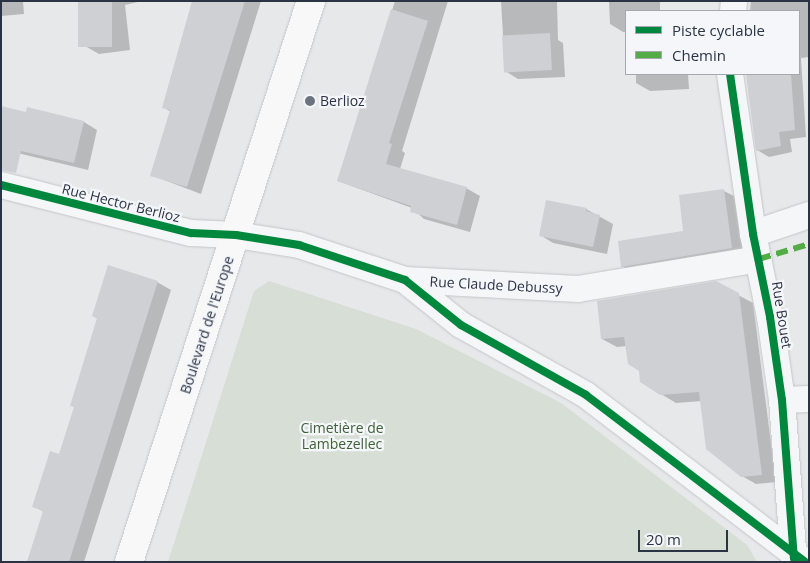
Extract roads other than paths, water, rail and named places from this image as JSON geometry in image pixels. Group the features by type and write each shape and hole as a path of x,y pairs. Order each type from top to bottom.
{"main road":[{"name":"Boulevard de l'Europe","path":"129,562 311,1"}],"street":[{"name":"Rue Bouet","path":"730,75 752,234 759,259 782,400 798,559"},
{"name":"Rue Hector Berlioz","path":"1,185 191,233 236,235"},
{"path":"752,234 809,215"},
{"name":"Rue Claude Debussy","path":"236,235 298,245 405,280 578,289 759,259"},
{"path":"405,280 461,325 586,395 798,559"},
{"path":"782,400 809,400"}],"place":[{"name":"Berlioz","path":"310,101"}],"park label":[{"name":"Cimetière de Lambezellec","path":"342,436"}]}
